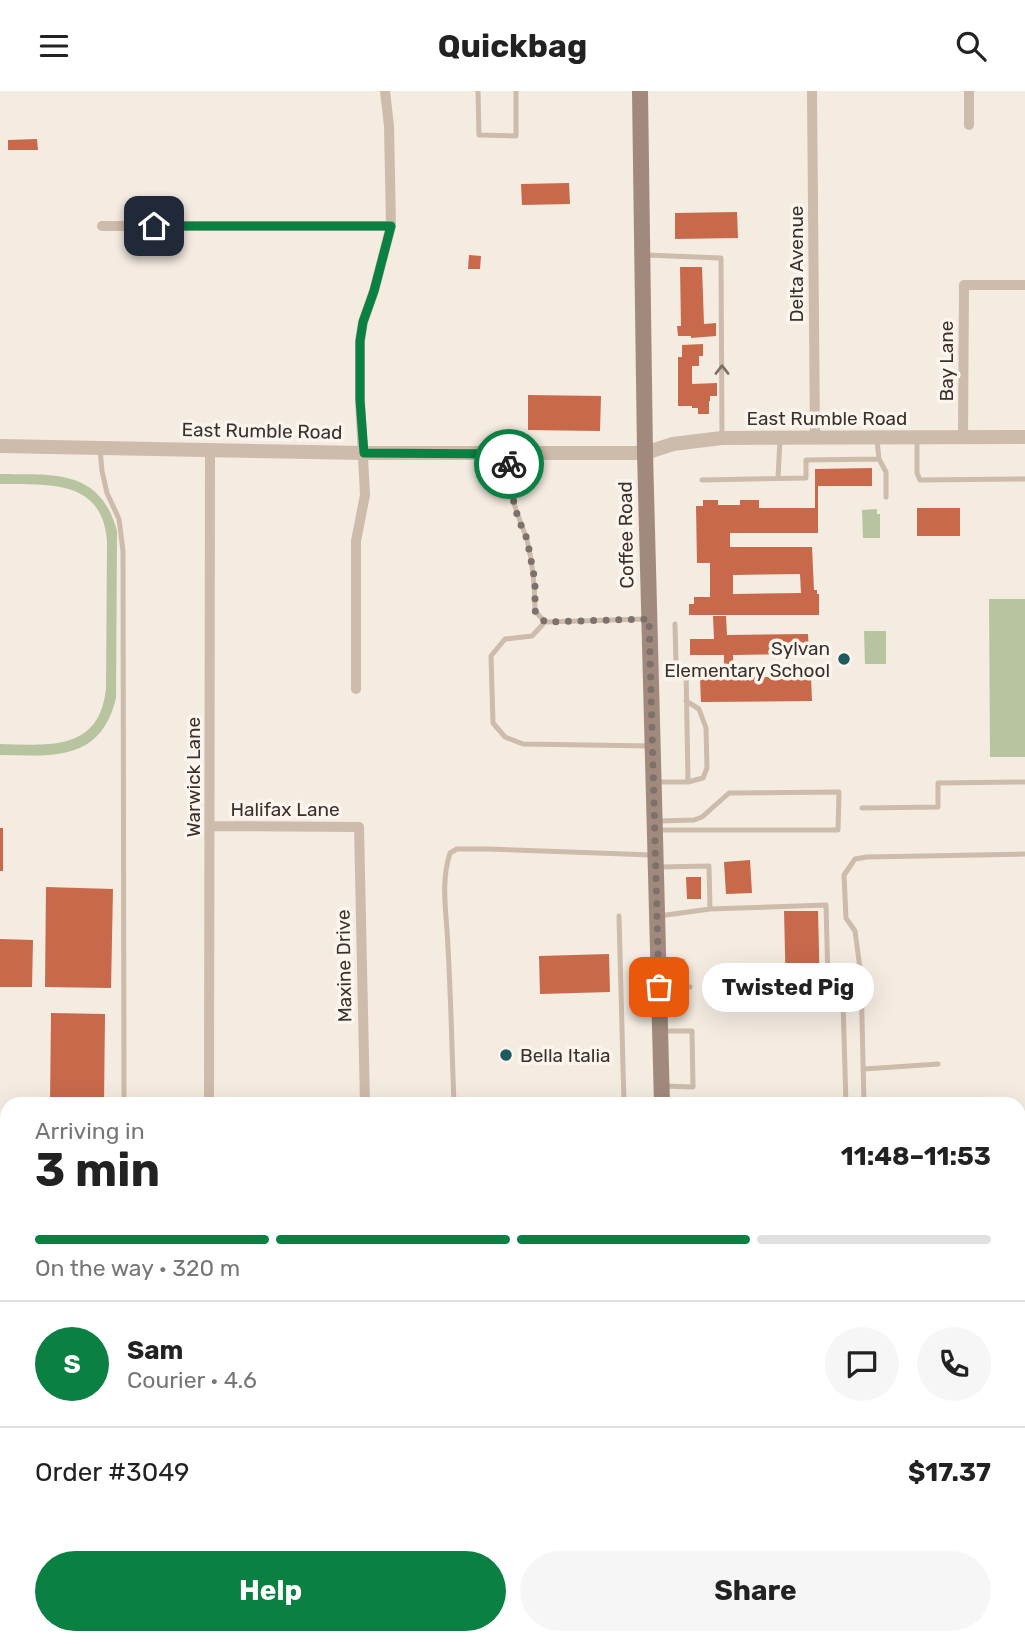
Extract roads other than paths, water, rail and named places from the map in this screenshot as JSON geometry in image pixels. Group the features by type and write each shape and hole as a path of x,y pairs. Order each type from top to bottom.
{"main road":[{"name":"Coffee Road","path":"640,91 645,453 662,1097"}],"street":[{"path":"356,689 356,541 365,495 360,341 391,226 389,125 385,91"},
{"name":"Delta Avenue","path":"812,91 815,437"},
{"path":"969,91 969,125"},
{"path":"102,226 391,226"},
{"name":"Bay Lane","path":"963,437 964,285 1025,285"},
{"name":"East Rumble Road","path":"0,446 364,453 645,453 673,445 722,438 1025,437"},
{"name":"Warwick Lane","path":"209,1097 210,449"},
{"name":"Halifax Lane","path":"210,827 359,827"},
{"name":"Maxine Drive","path":"359,827 365,1097"}],"lane":[{"path":"478,91 479,135 516,136 516,91"},
{"path":"642,255 721,258 722,438"},
{"path":"778,478 780,437"},
{"path":"877,437 879,459 886,472 886,497"},
{"path":"917,437 917,473 920,480 1025,479"},
{"path":"100,448 107,493 119,519 123,551 124,1097"},
{"path":"509,454 509,483 535,581 535,611 545,622"},
{"path":"702,479 806,478 806,460 879,459"},
{"path":"649,619 545,622 532,636 505,639 491,656 494,723 505,737 523,744 653,746"},
{"path":"675,624 676,664 686,668 688,782"},
{"path":"654,782 688,782 703,778 707,768 706,728 699,709 686,701"},
{"path":"862,808 938,807 938,783 1025,782"},
{"path":"839,792 838,830 655,825 702,817 729,793 839,792"},
{"path":"454,1097 444,888 450,853 457,849 488,849 709,866 710,909"},
{"path":"863,1097 860,966 855,931 846,918 844,875 855,859 1025,854"},
{"path":"657,916 710,909 826,905 828,981 843,1002 846,1097"},
{"path":"619,916 624,1097"},
{"path":"659,961 683,961"},
{"path":"659,987 690,987"},
{"path":"660,1031 692,1031 693,1087 662,1086"},
{"path":"864,1069 938,1064"}],"place":[{"name":"Sylvan Elementary School","path":"844,659"},
{"name":"Twisted Pig","path":"659,987"},
{"name":"Bella Italia","path":"506,1055"}]}
